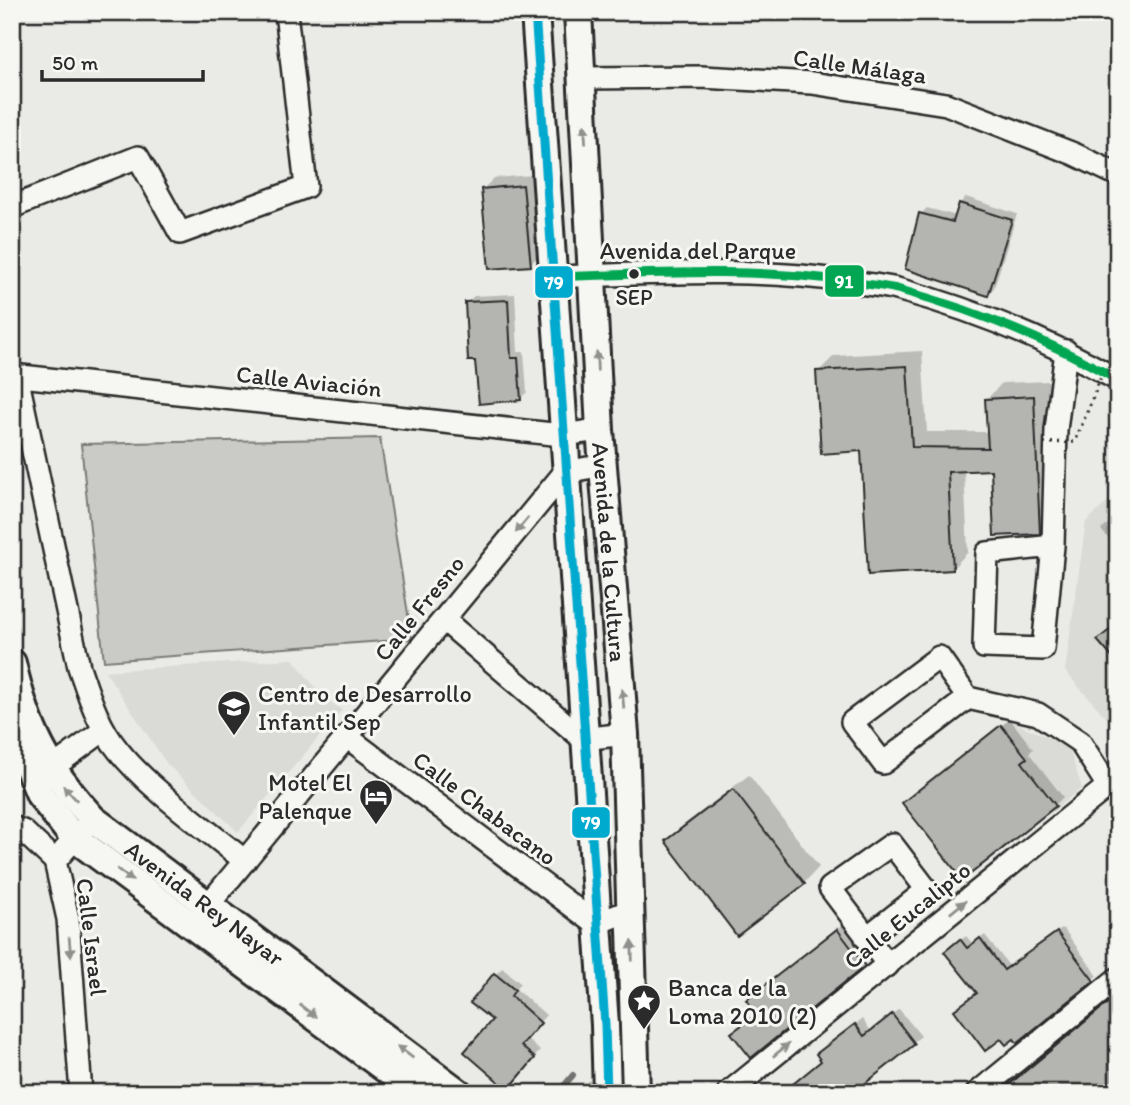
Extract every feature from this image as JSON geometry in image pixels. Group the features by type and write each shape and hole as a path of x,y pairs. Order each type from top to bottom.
{"main road":[{"name":"Avenida de la Cultura","path":"535,12 583,739 605,1024 607,1093"},
{"name":"Avenida de la Cultura","path":"578,12 594,276 600,430 625,734 636,1093"},
{"name":"Avenida Rey Nayar","path":"12,663 36,739 61,784 93,819 459,1093"},
{"name":"Avenida Rey Nayar","path":"12,728 40,795 73,837 418,1093"}],"street":[{"path":"12,207 138,157 180,233 306,187 286,12"},
{"name":"Calle Málaga","path":"582,78 701,77 812,83 946,104 1074,154 1118,175"},
{"name":"Avenida del Parque","path":"552,277 643,272 802,275 895,289 1017,329 1066,351 1110,376"},
{"path":"1053,546 987,553 984,647 1043,649 1053,546 1056,430 1066,351"},
{"path":"15,375 79,667 104,730 136,770 244,861"},
{"name":"Calle Aviación","path":"15,375 562,435 600,430"},
{"path":"565,472 604,465"},
{"name":"Calle Fresno","path":"192,925 565,472"},
{"path":"444,620 583,739 625,734"},
{"path":"968,698 883,763 852,722 939,657 968,698 1038,714 1080,742 1113,782"},
{"path":"52,768 104,730"},
{"name":"Calle Chabacano","path":"347,737 596,924"},
{"name":"Calle Eucalipto","path":"728,1093 1113,782"},
{"name":"Calle Israel","path":"81,1093 68,919 55,861 73,837 93,819"},
{"path":"12,827 23,831 55,861"},
{"path":"866,938 927,890 892,844 830,888 866,938 888,965"},
{"path":"596,924 631,910"},
{"path":"977,1093 1118,978"}],"path":[{"path":"1044,443 1075,442 1110,376"}],"shaded area":[{"path":"380,438 412,639 104,661 81,444"},
{"path":"1118,492 1118,731 1065,671 1086,522"},
{"name":"Centro de Desarrollo Infantil Sep","path":"293,659 322,696 342,710 238,832 167,764 105,671"},
{"path":"1008,720 1068,746 1082,788 963,880 902,803"}],"building":[{"path":"523,185 531,266 489,269 481,189"},
{"path":"959,203 1012,220 988,296 905,269 919,213 953,222"},
{"path":"508,300 511,358 518,358 521,400 479,404 475,361 468,361 465,302"},
{"path":"907,366 912,447 988,448 985,399 1034,396 1040,534 994,536 991,470 948,472 953,570 868,575 861,451 821,454 816,371"},
{"path":"1118,623 1118,664 1097,640"},
{"path":"1001,725 1027,758 1022,762 1056,806 963,880 902,803"},
{"path":"733,789 805,884 737,936 665,841"},
{"path":"837,929 865,966 751,1058 731,1033 757,1014 746,1000"},
{"path":"1057,932 1094,981 1017,1043 1014,1039 1006,1045 1001,1039 985,1051 954,1010 977,993 944,952 960,939 967,948 980,938 1004,970"},
{"path":"494,973 515,990 511,996 541,1023 521,1046 535,1058 508,1090 464,1052 492,1020 470,1003"},
{"path":"1118,996 1118,1093 999,1093 1109,1002"},
{"path":"892,1014 915,1044 853,1093 782,1093 821,1061 816,1054 855,1024 864,1036"}],"waterway":[{"path":"558,1093 573,1075"}],"transit line":[{"name":"79","path":"535,12 605,1025 607,1093"},
{"name":"91","path":"552,277 662,273 772,274 891,288 955,306 1010,327 1118,380"}],"place":[{"name":"SEP","path":"634,274"},
{"name":"Centro de Desarrollo Infantil Sep","path":"234,737"},
{"name":"Motel El Palenque","path":"376,826"},
{"name":"Banca de la Loma 2010 (2)","path":"644,1031"}]}
